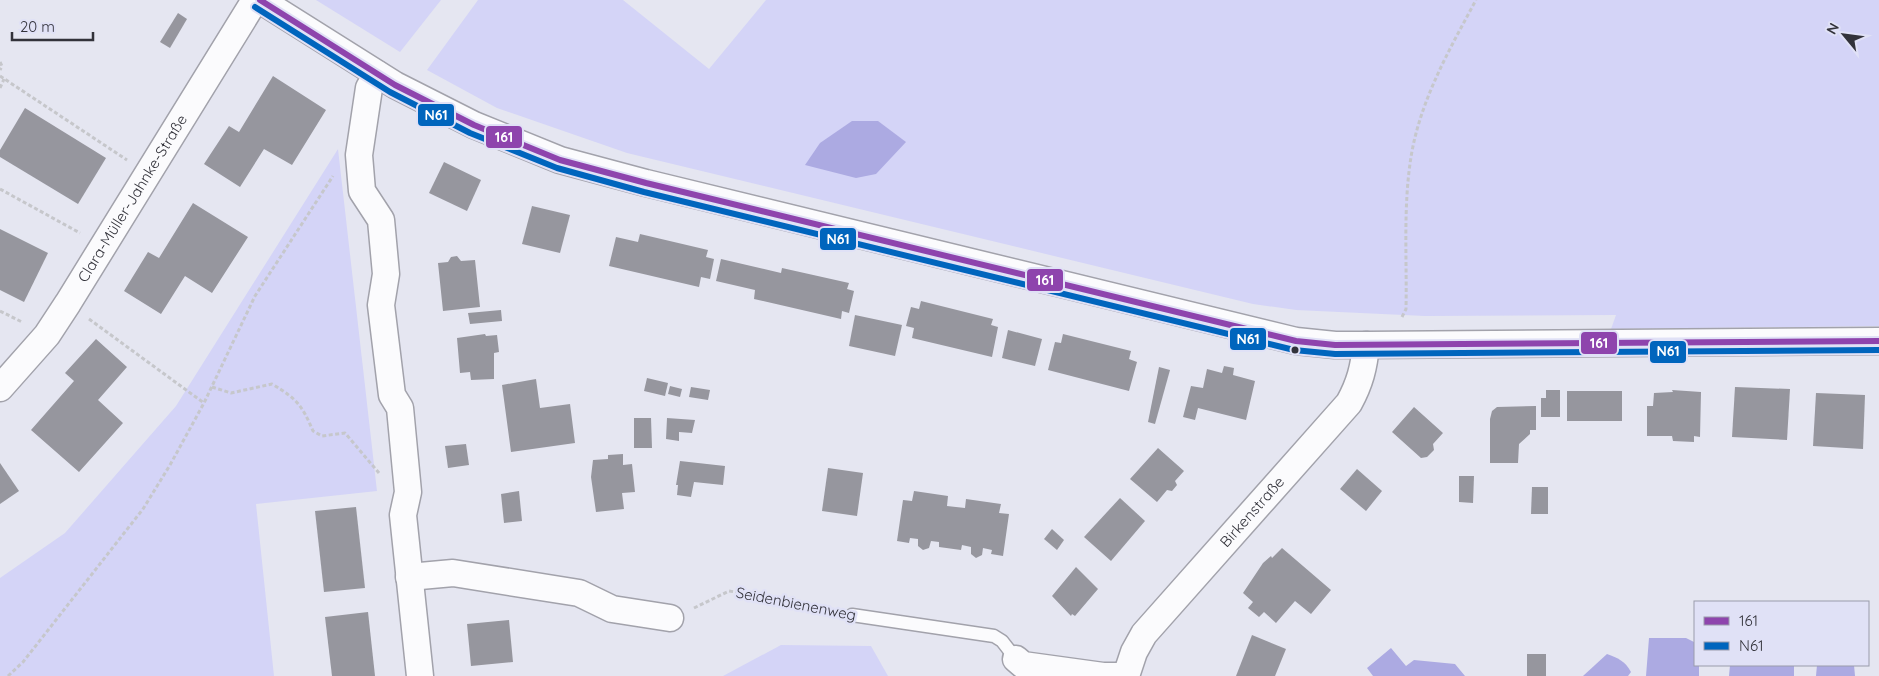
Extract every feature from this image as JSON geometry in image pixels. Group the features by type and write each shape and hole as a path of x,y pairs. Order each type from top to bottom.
{"street":[{"name":"Clara-Müller-Jahnke-Straße","path":"0,388 47,335 255,0"},
{"path":"260,0 377,74 474,125 560,160 646,183 1296,341 1378,344 1879,341"},
{"path":"377,74 369,88 359,155 362,191 381,220 386,274 381,305 392,395 400,408 408,492 403,515 420,676"},
{"name":"Birkenstraße","path":"1126,676 1134,652 1144,634 1349,403 1378,344"},
{"path":"409,577 453,573 462,574 579,593 612,609 670,618"},
{"name":"Seidenbienenweg","path":"1016,659 1023,665 1103,676 1120,676"}],"lane":[{"name":"Seidenbienenweg","path":"852,615 994,636 1002,641 1016,659"}],"path":[{"path":"1378,344 1406,309 1407,204 1413,148 1424,106 1451,47 1476,0"},
{"path":"0,62 2,66 0,70"},
{"path":"0,76 149,173"},
{"path":"0,88 4,79"},
{"path":"8,676 22,662 143,509 204,403 255,296 331,178 350,158 359,155"},
{"path":"1,188 103,246"},
{"path":"68,303 204,403"},
{"path":"212,387 230,393 272,384 286,393 304,409 313,432 322,436 345,433 380,474"},
{"name":"Seidenbienenweg","path":"670,618 729,591 788,600 852,615"}],"shaded area":[{"path":"316,0 441,0 400,52"},
{"path":"478,0 623,0 709,69 766,0 1879,0 1879,326 1611,329 1616,315 1425,316 1296,310 1253,304 627,153 497,108 427,70"},
{"path":"852,121 878,121 906,142 876,174 856,178 805,165 820,143"},
{"path":"338,149 377,491 256,504 274,676 0,676 0,578 65,533 176,406"},
{"path":"1649,638 1686,638 1694,642 1694,666 1699,666 1699,676 1646,676"},
{"path":"781,645 871,646 888,676 723,676"},
{"path":"1391,648 1406,666 1414,660 1455,664 1465,676 1373,676 1367,668"},
{"path":"1607,654 1626,665 1631,672 1628,676 1583,676"},
{"path":"1730,666 1794,666 1794,676 1729,676"},
{"path":"1817,666 1854,666 1855,676 1816,676"}],"building":[{"path":"178,13 187,19 170,48 160,42"},
{"path":"273,76 326,110 292,165 264,149 240,187 204,164 229,126 239,132"},
{"path":"25,108 106,158 78,204 0,157 0,150"},
{"path":"444,162 481,180 467,211 429,193"},
{"path":"193,203 248,237 212,293 185,276 161,314 124,291 148,252 159,258"},
{"path":"532,206 570,215 560,253 522,244"},
{"path":"0,229 48,253 24,302 0,290"},
{"path":"640,234 708,250 706,257 714,259 710,279 701,277 699,287 609,266 616,237 638,242"},
{"path":"457,256 461,261 475,260 480,307 443,311 438,263 448,262 451,257"},
{"path":"721,259 781,273 782,268 849,283 847,289 854,291 849,313 842,311 841,319 754,299 755,290 716,281"},
{"path":"921,301 993,319 991,325 998,327 992,357 912,338 914,328 906,326 911,307 919,309"},
{"path":"501,310 502,321 470,324 468,313"},
{"path":"855,315 902,325 895,356 849,346"},
{"path":"1008,330 1042,339 1035,366 1002,358"},
{"path":"485,334 486,336 497,335 499,352 494,353 494,379 471,380 470,372 460,373 457,338"},
{"path":"1063,334 1131,351 1129,359 1137,362 1129,391 1048,370 1055,342 1061,343"},
{"path":"96,339 127,367 98,400 123,423 79,472 31,430 74,381 65,373"},
{"path":"1224,366 1234,368 1233,375 1255,381 1246,420 1198,408 1195,420 1183,417 1191,386 1203,388 1207,369 1222,373"},
{"path":"1159,367 1170,370 1155,424 1148,422"},
{"path":"647,378 668,383 665,396 644,391"},
{"path":"536,379 540,408 570,404 575,443 511,452 502,385"},
{"path":"670,386 682,389 680,397 668,394"},
{"path":"691,387 710,390 708,400 689,397"},
{"path":"1735,387 1790,389 1787,440 1732,437"},
{"path":"1546,390 1560,390 1560,417 1541,417 1541,398 1546,398"},
{"path":"1672,390 1701,392 1700,437 1694,436 1694,442 1673,441 1672,436 1647,436 1647,406 1653,406 1654,393 1673,392"},
{"path":"1567,391 1622,391 1622,421 1567,421"},
{"path":"1816,393 1865,395 1863,449 1813,446"},
{"path":"1536,406 1536,430 1530,430 1530,434 1519,444 1518,463 1490,463 1490,419 1492,411 1497,407"},
{"path":"1414,407 1443,433 1433,444 1434,450 1427,457 1421,458 1392,432"},
{"path":"634,418 651,418 652,448 634,448"},
{"path":"667,418 695,420 692,433 679,432 679,441 666,439"},
{"path":"466,444 469,465 448,468 445,446"},
{"path":"1158,448 1184,471 1175,481 1177,485 1172,491 1167,490 1157,502 1130,479"},
{"path":"623,454 623,465 632,464 635,492 622,493 624,509 596,512 591,477 593,460 608,459 608,455"},
{"path":"680,461 725,466 723,485 694,482 691,497 677,495 678,485 676,485"},
{"path":"0,463 19,491 0,504"},
{"path":"828,468 863,473 857,516 822,511"},
{"path":"1357,469 1382,491 1366,511 1340,489"},
{"path":"1459,476 1474,476 1473,503 1459,502"},
{"path":"1532,487 1548,487 1548,514 1531,514"},
{"path":"519,491 522,521 504,523 501,494"},
{"path":"914,491 948,496 947,506 965,508 966,499 1001,504 999,513 1009,514 1003,556 991,554 992,550 983,548 982,555 976,558 971,554 971,547 962,545 961,550 939,547 939,542 931,541 929,548 923,550 918,546 918,539 910,538 909,543 897,541 903,500 912,501"},
{"path":"1120,498 1145,521 1111,561 1084,537"},
{"path":"356,507 365,588 324,592 315,511"},
{"path":"1052,529 1064,540 1057,550 1044,539"},
{"path":"1282,548 1331,590 1311,614 1295,601 1276,623 1264,612 1259,617 1248,608 1253,602 1243,593 1263,563 1271,556 1272,558"},
{"path":"1076,567 1098,589 1075,616 1072,614 1071,616 1052,596"},
{"path":"368,612 375,676 332,676 325,617"},
{"path":"509,620 513,662 471,666 467,624"},
{"path":"1252,635 1286,649 1275,676 1236,676"},
{"path":"1527,654 1546,654 1546,676 1527,676"}],"transit line":[{"name":"161","path":"260,0 395,85 474,125 560,160 646,183 1296,341 1335,345 1879,341"},
{"name":"N61","path":"255,7 390,92 470,133 557,168 644,192 1294,350 1335,354 1879,350"}]}
